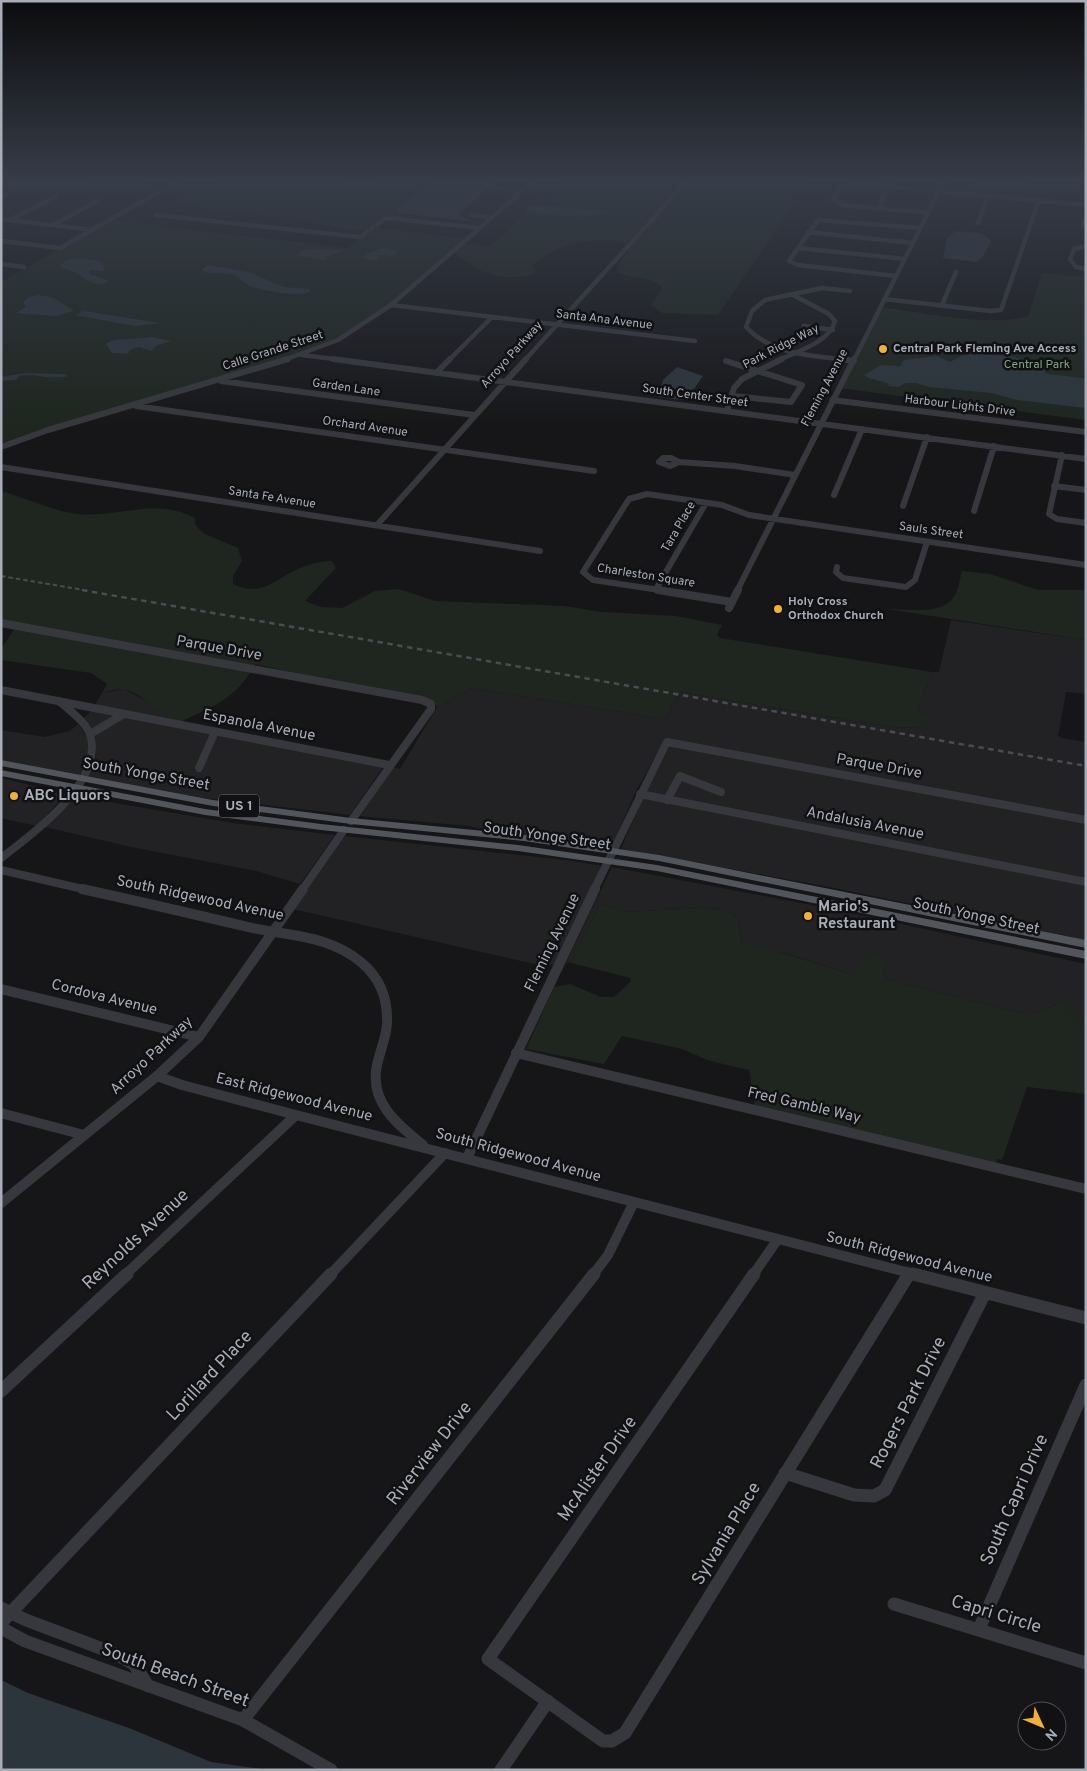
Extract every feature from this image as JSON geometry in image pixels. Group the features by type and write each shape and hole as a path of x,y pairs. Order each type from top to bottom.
{"main road":[{"name":"South Yonge Street","path":"1,763 78,784 196,810 344,830 613,856 740,873 1086,944"},
{"name":"South Yonge Street","path":"1,773 351,821 516,837 1086,955"},
{"path":"321,827 351,821"},
{"path":"344,830 372,823"},
{"path":"860,909 870,904 913,911 929,911"}],"street":[{"path":"1,264 24,267"},
{"name":"Calle Grande Street","path":"1,447 48,430 302,355 338,340 391,305 439,264"},
{"name":"Arroyo Parkway","path":"376,526 612,264"},
{"path":"792,264 896,276"},
{"name":"Fleming Avenue","path":"731,605 772,519 903,264"},
{"path":"884,299 990,311 1003,309 1018,264"},
{"path":"1073,264 1076,267 1086,269"},
{"path":"942,306 956,272"},
{"path":"850,290 822,288 765,300 757,304 750,315 746,327 756,338 794,352 854,361"},
{"name":"Park Ridge Way","path":"727,411 734,388 738,382 756,371 824,338 833,330 835,321 829,314 791,294"},
{"name":"Santa Ana Avenue","path":"391,305 695,341"},
{"path":"436,374 492,317"},
{"path":"804,326 833,330"},
{"name":"South Center Street","path":"302,355 1086,459"},
{"path":"726,360 756,371 796,381 802,385 794,400 790,402 733,396"},
{"name":"Garden Lane","path":"216,380 474,416"},
{"name":"Harbour Lights Drive","path":"832,400 1086,432"},
{"name":"Orchard Avenue","path":"133,405 594,471"},
{"path":"834,495 862,429"},
{"path":"903,506 927,438"},
{"path":"974,511 994,446"},
{"path":"1062,455 1049,514 1057,519 1086,523"},
{"path":"679,462 735,466 795,475"},
{"name":"Santa Fe Avenue","path":"1,467 540,551"},
{"path":"1054,486 1086,490"},
{"name":"Charleston Square","path":"731,605 656,589 593,580 583,572 633,496 647,494 728,506 749,516 772,519"},
{"name":"Tara Place","path":"656,589 706,503"},
{"name":"Sauls Street","path":"772,519 1086,565"},
{"path":"837,566 836,572 843,578 906,588 915,580 927,542"},
{"name":"Parque Drive","path":"1,624 422,700 431,704 431,709 389,765"},
{"name":"Espanola Avenue","path":"1,690 389,765"},
{"path":"1,858 31,836 62,805 90,764 92,752 90,734 85,725 59,701"},
{"path":"90,734 124,714"},
{"path":"199,768 215,732"},
{"name":"Fleming Avenue","path":"467,1158 516,1053 613,856 640,794 667,742"},
{"name":"Parque Drive","path":"667,742 1086,820"},
{"path":"351,821 389,765"},
{"path":"667,800 680,776 697,780 701,784 721,792"},
{"name":"Andalusia Avenue","path":"640,794 1086,882"},
{"name":"Arroyo Parkway","path":"1,1203 157,1076 199,1037 344,830"},
{"name":"South Ridgewood Avenue","path":"1,870 253,928 273,929 329,943 355,957 374,974 384,989 388,1006 387,1026 378,1057 375,1078 378,1096 398,1124 425,1147 909,1274 1086,1318"},
{"name":"Cordova Avenue","path":"1,989 199,1037"},
{"name":"Fred Gamble Way","path":"516,1053 1086,1189"},
{"name":"East Ridgewood Avenue","path":"157,1076 182,1085 425,1147"},
{"path":"1,1113 84,1135"},
{"name":"Reynolds Avenue","path":"1,1391 296,1115"},
{"name":"Lorillard Place","path":"4,1615 444,1152"},
{"name":"Riverview Drive","path":"243,1720 596,1271 608,1255 634,1202"},
{"name":"McAlister Drive","path":"548,1700 488,1659 778,1239"},
{"name":"Sylvania Place","path":"548,1700 603,1741 612,1741 625,1733 697,1620 785,1473 909,1274"},
{"name":"Rogers Park Drive","path":"785,1473 854,1495 874,1496 885,1490 985,1293"},
{"name":"South Capri Drive","path":"979,1629 1086,1385"},
{"name":"Capri Circle","path":"894,1604 1086,1663"},
{"path":"4,1615 116,1654 134,1664 142,1672 148,1686"},
{"name":"South Beach Street","path":"1,1628 25,1641 243,1720 332,1770"},
{"path":"501,1770 548,1700"}],"shaded area":[{"path":"63,264 102,264 104,271 90,270 89,274 109,281 101,284 93,283 75,272 60,266"},
{"path":"208,265 248,272 284,287 310,289 310,292 289,294 253,287 232,274 209,273 201,270"},
{"path":"39,295 54,298 74,311 55,316 16,313 26,307 23,302 29,297"},
{"path":"84,311 161,323 135,326 75,315"},
{"path":"152,337 171,341 156,346 152,351 138,347 130,350 128,354 112,353 106,344 120,339"},
{"path":"975,353 1010,356 1034,363 1030,364 1046,369 1045,372 1048,374 1083,378 1086,380 1086,408 1017,400 991,393 929,387 916,383 906,383 898,387 888,386 889,384 864,375 881,365 900,366 904,360 937,356 950,362 961,356"},
{"path":"677,367 703,376 694,389 682,394 682,400 658,397 663,380"},
{"path":"25,373 64,374 68,376 55,378 24,375 19,376 16,380 1,381 1,377"},
{"path":"951,620 1086,640 1086,694 1066,692 1058,736 1086,742 1086,818 665,739 636,791 611,848 496,832 469,826 359,816 392,767 400,769 437,707 472,688 665,719 680,692 892,727 926,728 918,711 932,672 939,672"},
{"path":"124,689 149,702 173,721 94,706 102,693"},
{"path":"92,710 211,733 194,770 202,771 218,735 383,767 350,815 204,798 87,777 95,764 96,739 89,724 83,719"},
{"path":"78,724 88,739 86,763 79,776 1,760 1,730 45,737 70,731"},
{"path":"671,745 1086,822 1086,879 646,793"},
{"path":"1,778 66,794 37,826 9,820 1,818"},
{"path":"74,796 233,823 335,835 300,884 256,871 131,847 45,827"},
{"path":"643,798 1086,884 1086,940 824,886 621,849"},
{"path":"344,836 566,860 603,866 554,964 543,966 293,909"},
{"path":"612,867 827,908 1086,964 1086,1030 1080,1019 1063,1002 1030,1015 889,980 883,973 854,975 784,953 741,944 738,920 728,911 700,908 626,912 601,904 572,962 566,963"},
{"path":"1,1680 28,1693 129,1728 211,1762 268,1770 1,1770"}],"green space":[{"path":"33,264 440,264 391,305 338,340 302,355 1,447 1,282"},
{"path":"469,264 535,264 532,266 536,273 525,276 503,277 493,275"},
{"path":"620,264 753,264 718,315 662,313 651,305 663,287 653,281 617,273"},
{"name":"Central Park","path":"1042,273 1086,277 1086,420 839,388 880,307 976,320 1013,319 1028,316"},
{"path":"1,491 49,507 78,514 166,509 195,518 196,526 205,534 238,548 242,561 233,576 233,584 243,588 259,588 303,567 332,561 336,568 305,601 321,607 342,608 375,591 399,589 435,601 565,606 601,612 676,616 722,625 717,635 720,638 932,672 918,711 928,719 926,728 892,727 680,692 665,719 472,688 437,707 435,704 255,664 253,667 1,621"},
{"path":"962,571 990,574 1038,590 1086,590 1086,640 887,609 924,610 943,606 950,602 955,595"},
{"path":"15,628 251,671 229,696 180,722 166,716 140,697 126,690 120,689 102,693 107,684 91,673 1,660 1,649"},
{"path":"601,904 626,912 700,908 728,911 738,920 741,944 757,945 854,975 868,951 888,959 883,973 889,980 1030,1015 1063,1002 1080,1019 1086,1030 1086,1094 1027,1087 1002,1160 997,1159 996,1163 755,1106 749,1070 710,1061 682,1049 622,1036 604,1064 526,1049 554,987 570,984 601,997 614,997 631,981 630,978 571,963"}],"railway":[{"path":"1,576 89,591"},
{"path":"82,590 1086,766"}],"place":[{"name":"Central Park Fleming Ave Access","path":"883,349"},
{"name":"Holy Cross Orthodox Church","path":"778,609"},
{"name":"ABC Liquors","path":"14,796"},
{"name":"Mario's Restaurant","path":"808,916"}]}
